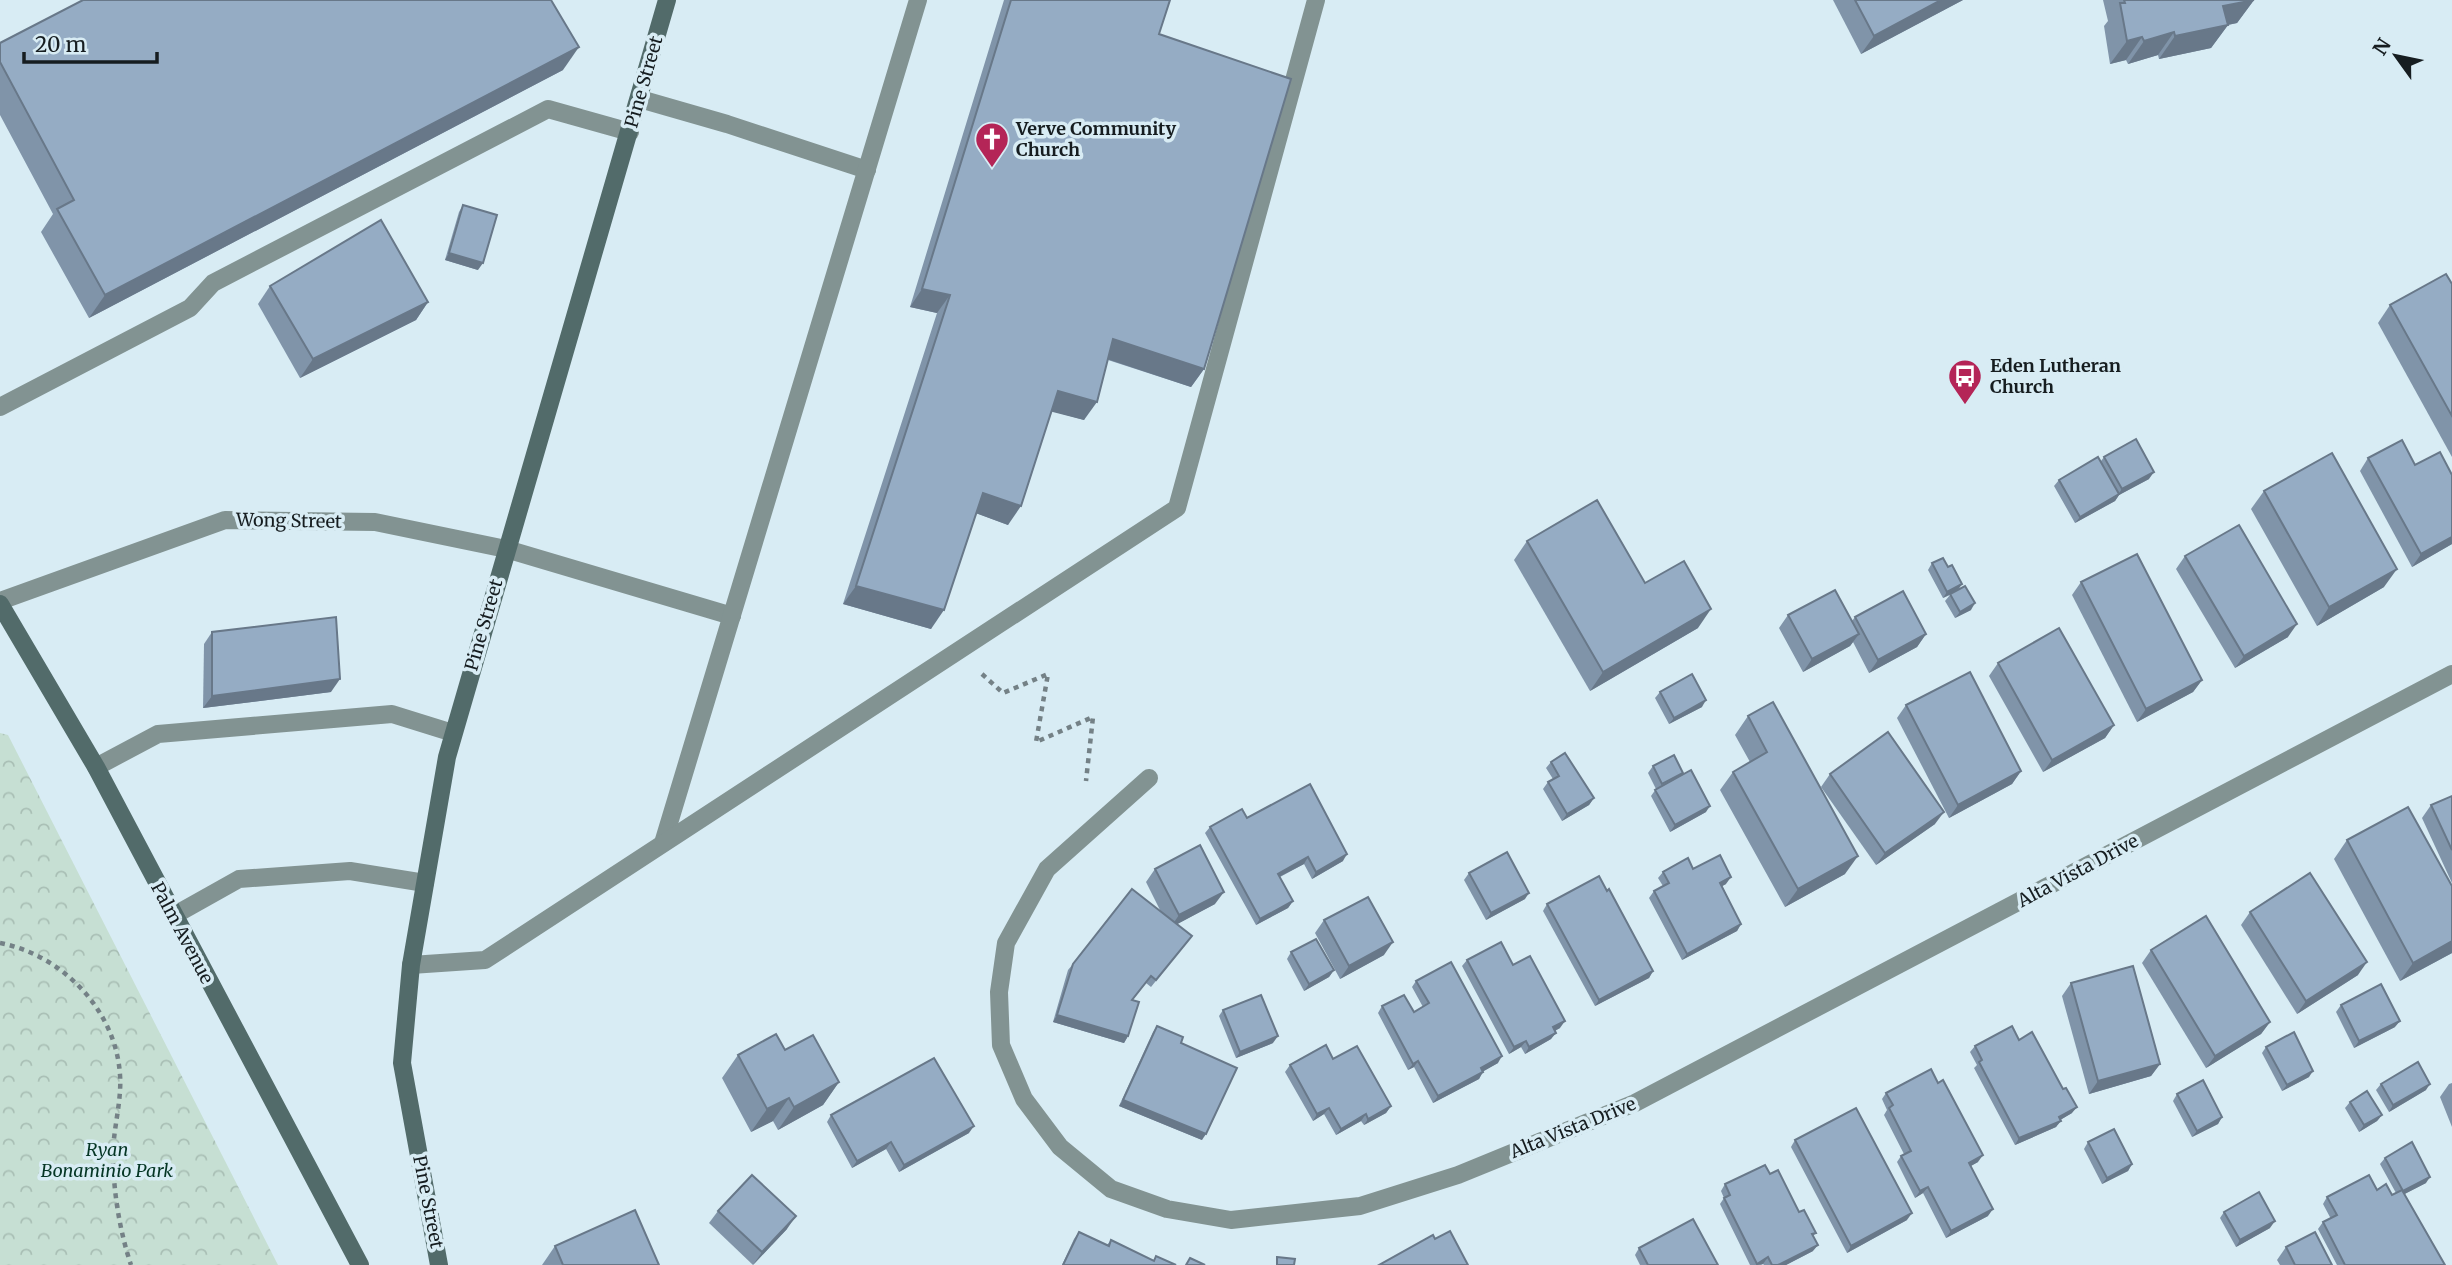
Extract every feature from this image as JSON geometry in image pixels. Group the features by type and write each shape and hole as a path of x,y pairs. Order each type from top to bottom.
{"street":[{"name":"Pine Street","path":"439,1265 402,1063 411,965 425,883 453,733 667,0"},
{"path":"663,843 918,0"},
{"path":"411,965 485,960 1177,508 1316,0"},
{"path":"640,99 727,124 867,170"},
{"path":"0,408 190,308 214,283 223,278 548,109 630,132"},
{"name":"Wong Street","path":"0,603 225,520 375,523 506,549 732,616"},
{"name":"Palm Avenue","path":"0,603 96,766 360,1265"},
{"name":"Alta Vista Drive","path":"1149,778 1047,869 1012,932 1006,943 999,992 1002,1045 1024,1099 1059,1147 1111,1189 1167,1209 1231,1220 1360,1206 1458,1175 1635,1103 2452,674"},
{"path":"96,766 158,734 392,715 453,733"},
{"path":"173,916 239,879 350,872 425,883"}],"path":[{"path":"973,665 1003,693 1048,674 1036,742 1093,716 1086,781"},
{"path":"0,943 25,947 56,964 88,995 114,1040 121,1076 113,1158 118,1213 131,1265"}],"green space":[{"name":"Ryan Bonaminio Park","path":"0,733 8,735 278,1265 0,1265"}],"building":[{"path":"83,0 551,0 579,47 105,295 57,209 74,200 0,62 0,43"},
{"path":"1011,0 1170,0 1159,34 1291,79 1204,369 1113,339 1097,402 1058,391 1021,506 983,493 944,610 856,586 950,295 922,289"},
{"path":"1855,0 1941,0 1874,36"},
{"path":"2124,0 2254,0 2223,6 2228,25 2175,36 2174,32 2144,41 2142,37 2127,41 2120,3 2125,3"},
{"path":"463,205 497,215 483,263 449,253"},
{"path":"381,220 428,302 313,359 270,286"},
{"path":"2446,274 2452,284 2452,416 2390,305"},
{"path":"2136,439 2154,472 2122,489 2104,457"},
{"path":"2402,440 2415,465 2440,452 2452,475 2452,537 2421,554 2368,458"},
{"path":"2332,453 2397,569 2329,607 2264,491"},
{"path":"2098,457 2119,494 2080,517 2059,480"},
{"path":"1597,500 1645,583 1684,561 1711,609 1603,672 1527,541"},
{"path":"2239,525 2297,624 2244,656 2185,556"},
{"path":"2137,554 2202,680 2146,709 2081,582"},
{"path":"1943,558 1948,567 1952,565 1962,584 1947,592 1932,563"},
{"path":"1965,586 1975,603 1960,612 1950,594"},
{"path":"1835,590 1859,634 1812,659 1788,615"},
{"path":"1903,591 1926,634 1878,660 1855,617"},
{"path":"336,617 340,679 212,696 212,632"},
{"path":"2059,628 2114,725 2052,760 1998,663"},
{"path":"1970,672 2021,771 1958,805 1906,705"},
{"path":"1692,674 1706,700 1674,718 1660,692"},
{"path":"1773,702 1858,856 1798,889 1733,772 1767,752 1748,716"},
{"path":"1888,732 1944,812 1885,853 1830,774"},
{"path":"1565,753 1594,798 1567,814 1548,782 1559,776 1551,762"},
{"path":"1674,755 1683,773 1662,784 1653,766"},
{"path":"1691,770 1710,806 1675,825 1655,790"},
{"path":"1310,784 1347,854 1316,872 1308,857 1278,874 1293,901 1260,919 1210,827 1242,809 1247,818"},
{"path":"2452,796 2452,850 2431,805"},
{"path":"2408,807 2452,886 2452,941 2413,963 2347,840"},
{"path":"1200,845 1224,892 1179,915 1155,869"},
{"path":"1507,852 1529,893 1491,913 1469,873"},
{"path":"1720,855 1731,877 1720,883 1741,924 1687,954 1654,891 1669,883 1663,872 1688,858 1693,869"},
{"path":"2310,873 2367,962 2306,1001 2250,912"},
{"path":"1599,876 1607,891 1609,889 1653,971 1599,1000 1547,904"},
{"path":"1132,889 1192,936 1156,980 1151,976 1132,1000 1139,1002 1128,1036 1057,1015 1073,964"},
{"path":"1368,897 1393,942 1349,966 1324,920"},
{"path":"2206,916 2270,1022 2215,1056 2151,950"},
{"path":"1316,939 1334,970 1309,984 1291,952"},
{"path":"1501,942 1513,965 1530,956 1565,1021 1553,1027 1556,1033 1529,1047 1526,1041 1514,1047 1467,960"},
{"path":"1451,962 1502,1056 1481,1068 1483,1072 1438,1096 1418,1061 1413,1064 1382,1006 1404,995 1414,1012 1429,1003 1416,981"},
{"path":"2133,966 2160,1064 2098,1081 2071,983"},
{"path":"2381,984 2400,1021 2359,1041 2341,1005"},
{"path":"1261,995 1278,1036 1240,1052 1223,1010"},
{"path":"1157,1026 1183,1037 1181,1043 1237,1068 1206,1134 1123,1100"},
{"path":"2012,1026 2019,1040 2032,1032 2063,1089 2066,1088 2077,1107 2059,1117 2061,1121 2019,1138 1979,1062 1982,1060 1975,1046"},
{"path":"2294,1032 2313,1071 2287,1085 2266,1047"},
{"path":"776,1034 785,1050 813,1035 839,1082 794,1107 789,1098 767,1109 738,1055"},
{"path":"1326,1045 1333,1059 1357,1046 1391,1106 1368,1119 1366,1114 1341,1129 1329,1108 1317,1114 1290,1065"},
{"path":"934,1058 974,1126 904,1165 891,1142 857,1161 831,1115"},
{"path":"2418,1062 2430,1084 2393,1105 2381,1084"},
{"path":"1931,1069 1938,1083 1943,1080 1983,1155 1969,1163 1993,1209 1951,1231 1928,1187 1920,1191 1901,1156 1911,1151 1889,1108 1893,1105 1886,1093"},
{"path":"2203,1080 2222,1117 2197,1131 2177,1094"},
{"path":"2367,1091 2382,1115 2364,1125 2350,1102"},
{"path":"1856,1108 1912,1213 1851,1246 1795,1140"},
{"path":"2114,1129 2132,1164 2107,1178 2088,1142"},
{"path":"2412,1142 2430,1177 2403,1191 2385,1158"},
{"path":"1765,1165 1770,1174 1778,1170 1799,1212 1804,1210 1816,1233 1812,1234 1818,1245 1778,1265 1772,1265 1768,1257 1757,1264 1724,1198 1730,1195 1725,1184"},
{"path":"752,1175 796,1216 762,1252 718,1211"},
{"path":"2369,1175 2377,1190 2386,1184 2392,1195 2402,1190 2445,1265 2345,1265 2323,1222 2337,1215 2327,1197"},
{"path":"2259,1192 2275,1221 2240,1240 2224,1212"},
{"path":"635,1210 659,1265 563,1265 555,1246"},
{"path":"1693,1219 1718,1265 1648,1265 1639,1248"},
{"path":"1450,1231 1468,1265 1379,1265 1433,1235 1435,1239"},
{"path":"1079,1232 1109,1246 1111,1240 1154,1261 1156,1256 1176,1265 1063,1265"},
{"path":"2315,1232 2332,1265 2295,1265 2286,1247"},
{"path":"1277,1257 1295,1259 1294,1265 1277,1265"},
{"path":"1190,1258 1205,1265 1186,1265"}],"place":[{"name":"Verve Community Church","path":"992,169"},
{"name":"Eden Lutheran Church","path":"1965,406"}]}
